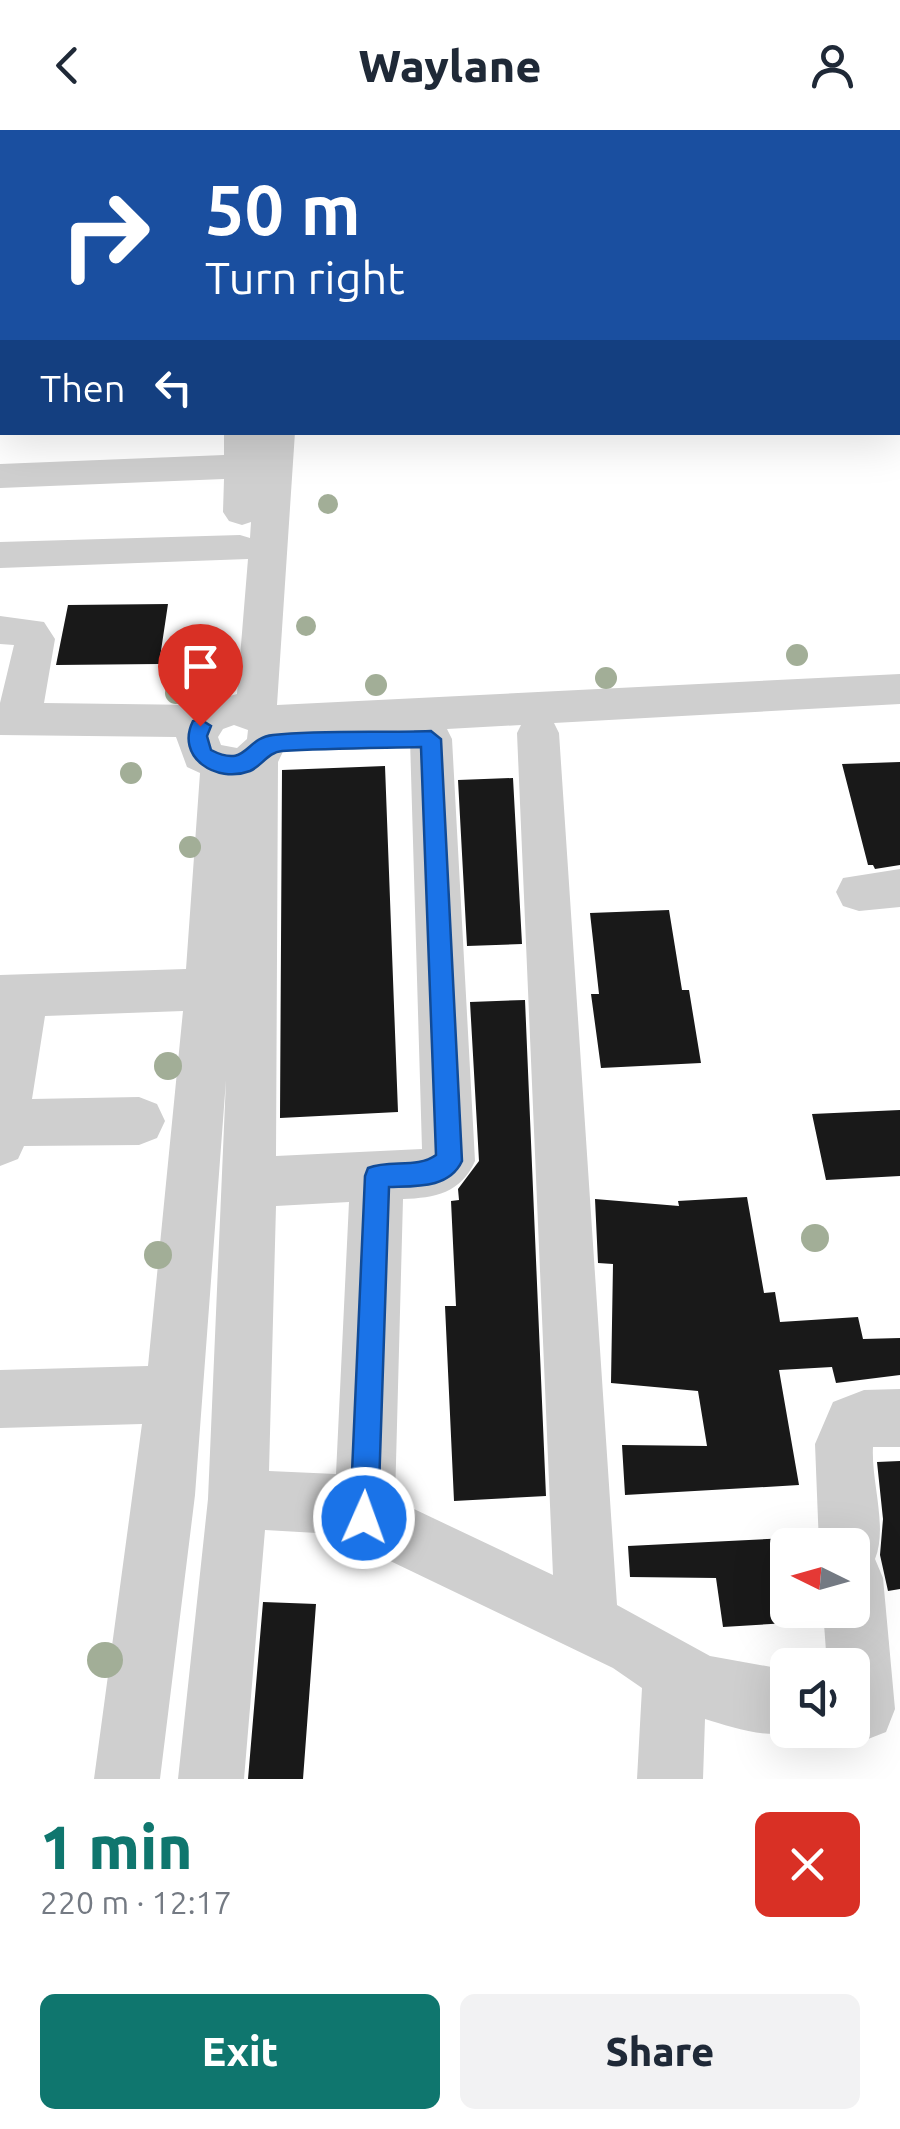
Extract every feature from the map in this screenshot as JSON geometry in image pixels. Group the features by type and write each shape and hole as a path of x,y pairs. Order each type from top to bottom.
{"street":[{"path":"127,1779 165,1495 209,990 277,435"},
{"path":"0,476 243,449 238,735 250,1182 238,1500 212,1779"},
{"path":"0,555 240,548"},
{"path":"0,630 30,632 35,639 7,728 431,739 900,716"},
{"path":"238,735 900,688"},
{"path":"538,734 587,1623"},
{"path":"250,1182 432,1173 449,1161 431,739"},
{"path":"139,1121 2,1132 12,996 209,990"},
{"path":"364,1518 377,1176"},
{"path":"0,1399 173,1394"},
{"path":"849,1528 844,1431 854,1422 870,1418 900,1418"},
{"path":"238,1500 337,1504 635,1646 676,1675 726,1696 770,1700"},
{"path":"860,1628 872,1710"},
{"path":"670,1779 676,1675"}],"building":[{"path":"168,604 159,664 56,665 68,605"},
{"path":"900,762 900,865 875,869 868,865 842,764"},
{"path":"385,766 398,1112 280,1118 282,770"},
{"path":"513,778 522,944 467,946 458,780"},
{"path":"669,910 682,990 689,990 701,1063 601,1068 591,994 599,994 590,913"},
{"path":"525,1000 546,1496 454,1501 445,1306 456,1306 451,1201 459,1200 458,1189 479,1161 470,1002"},
{"path":"900,1110 900,1176 826,1180 812,1114"},
{"path":"747,1197 764,1293 775,1292 780,1322 858,1317 863,1339 900,1338 900,1375 836,1383 832,1367 779,1370 799,1485 625,1495 622,1445 707,1446 698,1391 611,1383 613,1264 598,1263 595,1199 679,1206 678,1201"},
{"path":"900,1461 900,1589 888,1591 880,1555 883,1519 877,1462"},
{"path":"770,1539 770,1624 723,1627 716,1578 630,1577 628,1546"},
{"path":"263,1602 316,1604 303,1779 248,1779"}],"route":[{"path":"200,726 197,736 202,755 222,766 246,764 270,743 431,739 449,1161 432,1173 377,1176 364,1518"}]}
